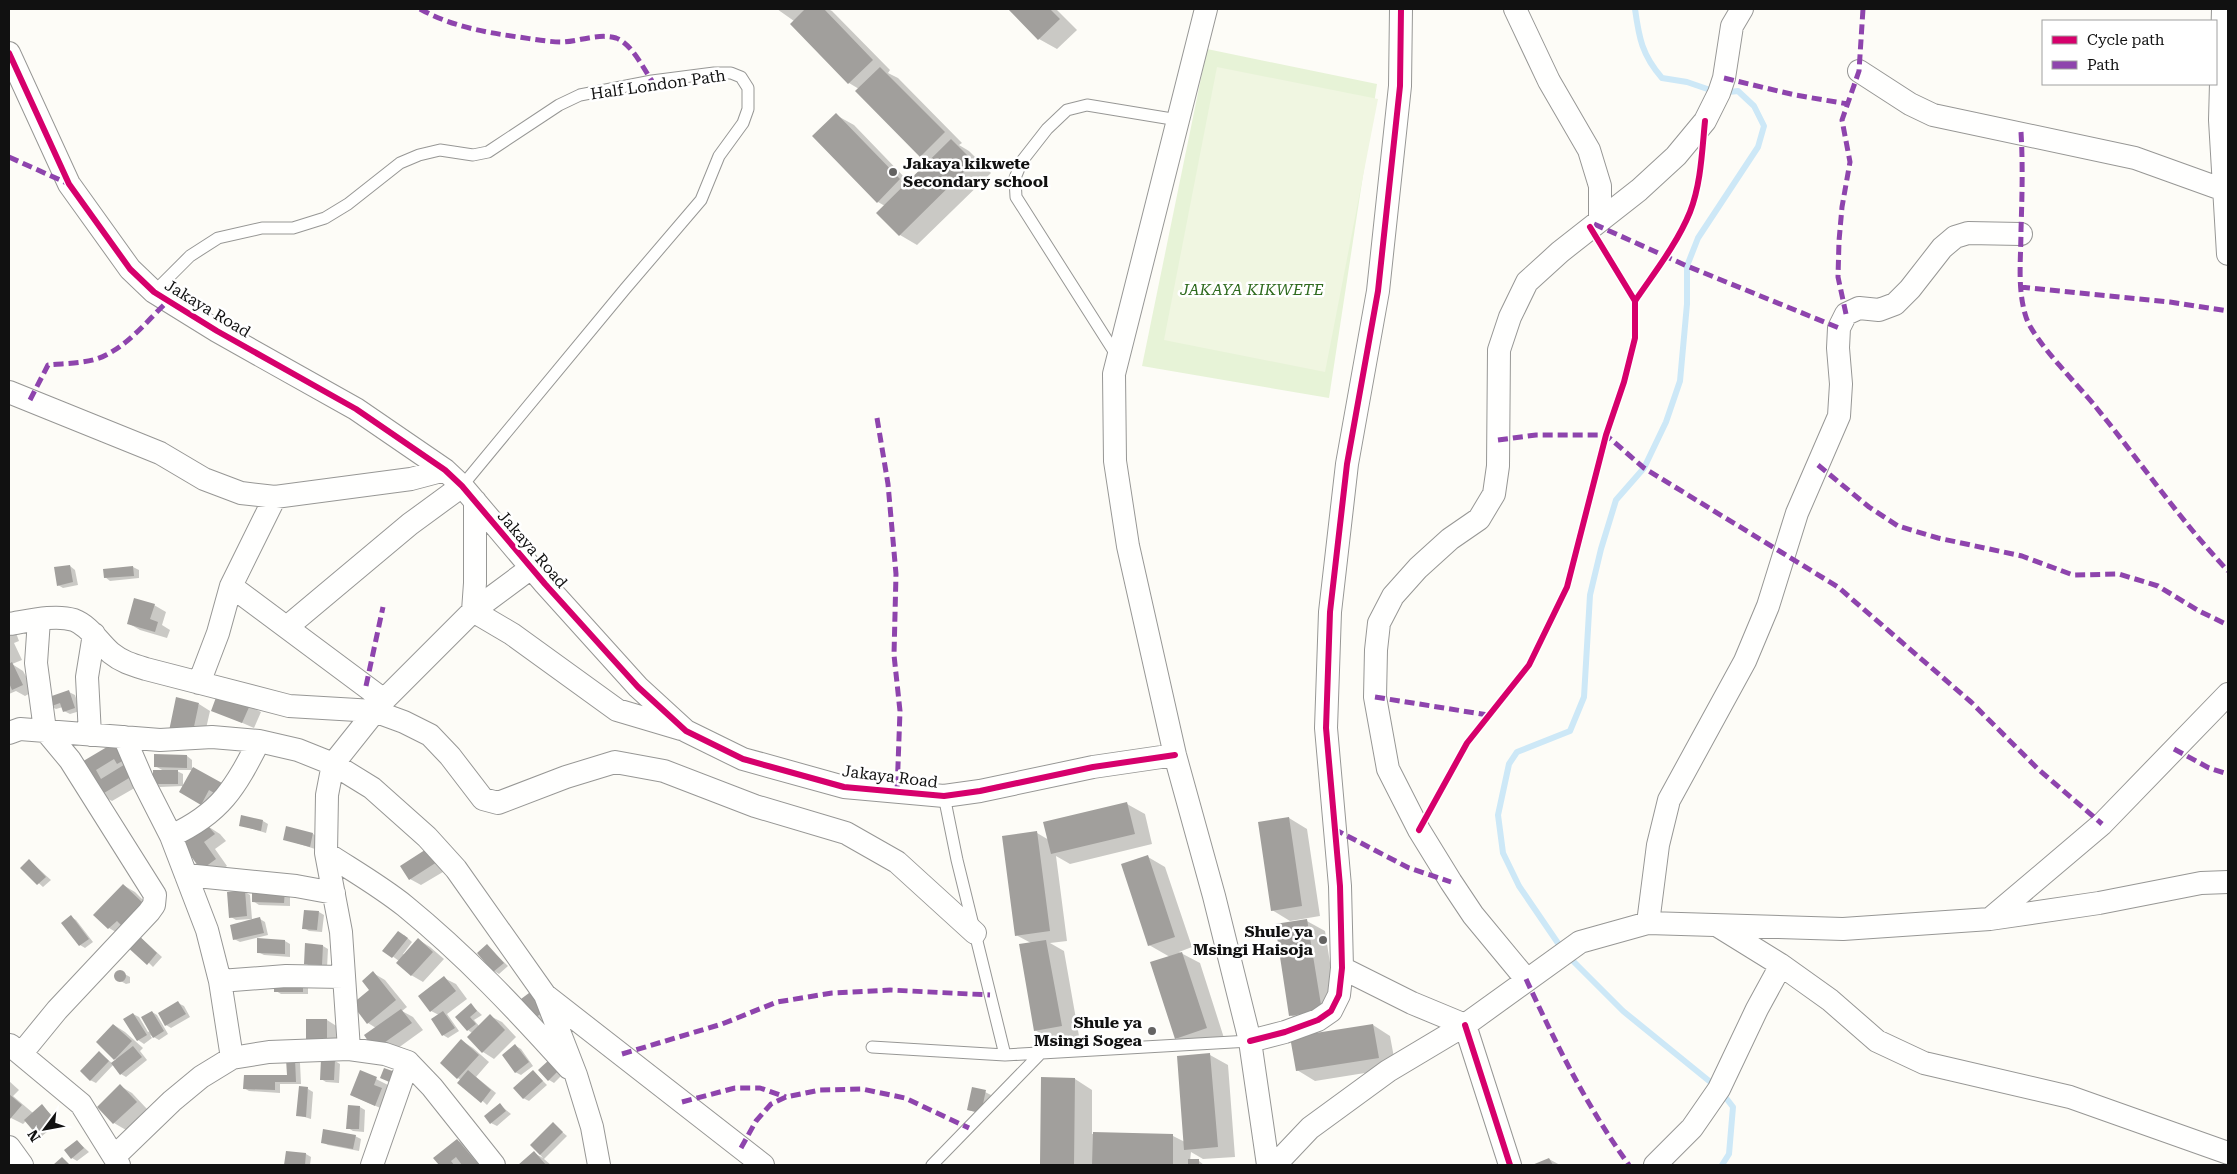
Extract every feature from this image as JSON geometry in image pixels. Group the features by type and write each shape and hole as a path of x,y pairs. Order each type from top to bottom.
{"street":[{"path":"1206,9 1114,374 1116,461 1128,546 1175,754 1214,896 1250,1041 1268,1165"},
{"path":"1250,1041 1285,1032 1318,1020 1331,1011 1339,994 1342,968 1340,886 1326,728 1330,612 1347,464 1378,291 1400,86 1401,9"},
{"path":"1515,9 1549,81 1589,150 1600,186 1600,220"},
{"path":"1526,979 1473,915 1451,882 1419,830 1388,769 1375,697 1376,650 1379,623 1393,596 1437,551 1479,519 1494,494 1498,466 1499,350 1510,317 1527,282 1600,220 1639,190 1676,156 1705,121 1724,78 1732,26 1742,9"},
{"path":"2223,9 2220,120 2228,254"},
{"name":"Jakaya Road","path":"9,53 69,184 130,269 154,292 217,331 356,409 445,470 469,494 531,568 638,687 686,730 743,759 844,786 944,796 990,789 1093,767 1175,754"},
{"path":"1859,71 1910,104 1933,115 2135,158 2225,180"},
{"path":"1648,923 1658,845 1669,800 1745,661 1768,606 1797,513 1839,416 1841,384 1838,348 1839,328 1846,314 1859,308 1879,310 1895,304 1910,289 1942,248 1955,237 1968,233 2021,234"},
{"path":"9,392 160,454 204,479 241,493 275,497 411,479 445,470"},
{"path":"287,627 410,524 469,494 475,584 473,611"},
{"path":"199,683 218,633 231,586 275,497"},
{"path":"349,1049 341,932 326,853 327,795 333,764 379,706 473,611 531,568"},
{"path":"231,586 287,627 379,706 404,722 430,735 450,756 483,799 498,803 566,777 616,762 664,771 764,809 846,833 897,862 975,933"},
{"path":"473,611 512,634 617,710 686,730"},
{"path":"9,624 39,620 73,620 83,625 111,653 125,662 289,706 379,706"},
{"path":"39,620 36,663 45,730 70,760 155,895 154,905 149,912 57,1010 15,1049 81,1104 117,1160 172,1101 201,1077 232,1058 269,1052 349,1049 385,1054 408,1062 432,1087 494,1165"},
{"path":"90,734 87,677 94,634"},
{"path":"1990,919 2102,824 2228,694"},
{"path":"9,733 20,729 185,740 212,737 259,740 298,750 333,764 372,788 427,837 472,891 545,995 576,1075 592,1127 599,1165"},
{"path":"124,737 143,781 171,836 208,930 220,981 232,1058"},
{"path":"171,836 192,827 219,806 242,774 259,740"},
{"path":"326,853 403,904 449,943 504,996 576,1075"},
{"path":"186,875 296,886 334,894"},
{"path":"1275,1165 1310,1128 1388,1071 1465,1025 1526,979 1580,942 1648,923 1844,930 1990,919 2099,903 2201,883 2228,882"},
{"path":"1718,926 1781,965 1830,1000 1877,1041 1924,1063 2070,1097 2228,1153"},
{"path":"1655,1165 1692,1128 1719,1089 1757,1009 1781,965"},
{"path":"1342,968 1412,1003 1465,1025 1510,1165"},
{"path":"220,981 286,976 343,977"},
{"path":"545,995 763,1165"},
{"path":"372,1165 408,1062"},
{"path":"9,1146 22,1165"}],"lane":[{"name":"Half London Path","path":"154,292 190,256 218,238 262,228 293,228 325,218 348,204 400,163 419,155 440,150 473,155 488,152 559,105 580,94 652,81 714,73 730,73 742,77 748,88 748,109 743,123 719,156 701,200 601,317 469,494"},
{"path":"1118,358 1016,196 1015,178 1022,161 1047,128 1067,110 1086,104 1178,120"},
{"path":"944,796 1005,1055"},
{"path":"872,1047 1005,1055 1250,1041"},
{"path":"932,1165 1042,1052"}],"green space":[{"name":"JAKAYA KIKWETE","path":"1207,49 1377,84 1329,398 1142,366"},
{"name":"JAKAYA KIKWETE","path":"1217,67 1378,99 1325,372 1164,340"}],"building":[{"path":"805,9 824,9 873,60 848,84 790,24"},
{"path":"1008,9 1050,9 1060,19 1038,40"},
{"path":"880,67 945,132 920,157 855,91"},
{"path":"836,113 900,179 877,203 812,136"},
{"path":"951,139 974,162 899,236 876,213"},
{"path":"70,565 73,582 57,586 54,567"},
{"path":"133,566 134,576 104,578 103,569"},
{"path":"134,598 155,604 150,619 158,622 155,632 127,624"},
{"path":"12,662 23,685 12,690 9,683 9,664"},
{"path":"69,690 75,708 63,712 60,703 49,707 46,698"},
{"path":"218,692 250,705 242,723 211,711"},
{"path":"176,697 199,703 192,736 169,731"},
{"path":"117,741 128,758 117,764 114,759 96,770 101,779 127,763 134,775 99,796 80,763"},
{"path":"154,754 187,755 187,768 154,767"},
{"path":"193,767 222,783 216,794 209,790 201,805 179,792"},
{"path":"153,770 178,770 178,784 153,784"},
{"path":"1127,802 1135,834 1051,854 1043,822"},
{"path":"241,815 263,820 261,831 239,826"},
{"path":"1289,817 1302,906 1271,911 1258,822"},
{"path":"208,826 215,834 204,842 216,859 201,870 182,844"},
{"path":"286,826 313,833 310,847 283,840"},
{"path":"1037,831 1050,931 1015,936 1002,836"},
{"path":"428,848 437,862 409,880 400,866"},
{"path":"1148,855 1175,937 1148,946 1121,864"},
{"path":"29,859 46,877 37,885 20,868"},
{"path":"123,884 143,903 124,928 117,921 108,929 93,915"},
{"path":"252,889 285,890 284,903 252,902"},
{"path":"245,890 247,916 229,918 227,892"},
{"path":"304,910 319,911 317,930 302,929"},
{"path":"71,915 89,939 79,946 61,923"},
{"path":"260,917 264,933 233,940 230,925"},
{"path":"1307,919 1322,1011 1289,1016 1275,924"},
{"path":"398,931 408,938 392,958 382,951"},
{"path":"135,932 157,953 147,965 124,944"},
{"path":"257,938 285,940 285,954 257,953"},
{"path":"418,938 433,952 411,976 396,963"},
{"path":"1046,940 1062,1026 1034,1031 1019,944"},
{"path":"305,943 323,945 322,965 304,964"},
{"path":"487,944 504,963 493,972 477,953"},
{"path":"1182,952 1207,1028 1175,1039 1150,962"},
{"path":"120,970 126,976 120,982 114,976"},
{"path":"373,971 396,1000 367,1024 352,1004 369,990 362,981"},
{"path":"444,976 456,991 430,1012 418,996"},
{"path":"274,981 303,981 303,992 274,992"},
{"path":"533,990 547,1009 531,1021 517,1002"},
{"path":"178,1001 186,1014 165,1026 158,1013"},
{"path":"471,1003 477,1011 470,1017 476,1024 467,1031 455,1017"},
{"path":"401,1009 412,1023 374,1050 364,1035"},
{"path":"152,1011 164,1031 153,1038 141,1017"},
{"path":"443,1011 455,1028 442,1036 431,1019"},
{"path":"133,1013 147,1035 137,1041 123,1019"},
{"path":"490,1014 505,1030 482,1053 467,1037"},
{"path":"306,1019 327,1019 327,1046 306,1046"},
{"path":"113,1024 132,1041 114,1060 96,1042"},
{"path":"1373,1024 1379,1058 1296,1071 1290,1037"},
{"path":"461,1039 479,1055 457,1079 440,1063"},
{"path":"515,1044 529,1062 515,1073 502,1055"},
{"path":"133,1046 142,1057 120,1075 111,1063"},
{"path":"99,1051 109,1061 90,1081 80,1071"},
{"path":"1210,1053 1218,1147 1184,1150 1177,1056"},
{"path":"286,1059 295,1059 296,1082 275,1082 275,1090 243,1089 244,1075 287,1075"},
{"path":"321,1059 335,1060 334,1080 320,1080"},
{"path":"549,1060 559,1070 548,1081 538,1070"},
{"path":"384,1068 398,1073 394,1084 380,1078"},
{"path":"360,1070 377,1077 374,1085 382,1088 375,1106 350,1095"},
{"path":"468,1070 491,1090 481,1103 457,1083"},
{"path":"533,1070 543,1081 523,1099 513,1088"},
{"path":"1041,1077 1075,1078 1074,1165 1040,1164"},
{"path":"120,1084 137,1102 113,1124 97,1107"},
{"path":"299,1086 308,1087 306,1117 296,1116"},
{"path":"972,1087 986,1090 981,1113 967,1110"},
{"path":"9,1094 22,1105 10,1119 9,1117"},
{"path":"500,1103 506,1111 490,1124 484,1116"},
{"path":"42,1104 54,1119 36,1134 24,1120"},
{"path":"348,1105 360,1106 359,1129 346,1129"},
{"path":"553,1122 563,1132 540,1155 530,1145"},
{"path":"323,1129 356,1135 353,1149 321,1143"},
{"path":"1093,1132 1173,1134 1173,1165 1092,1165"},
{"path":"457,1139 479,1165 462,1165 456,1157 451,1161 454,1165 439,1165 433,1158"},
{"path":"77,1140 84,1148 71,1159 64,1150"},
{"path":"286,1151 306,1153 305,1165 284,1165"},
{"path":"534,1151 546,1165 518,1165"},
{"path":"62,1157 70,1165 53,1165"},
{"path":"1549,1158 1553,1165 1532,1165"},
{"path":"1188,1159 1199,1159 1199,1165 1188,1165"}],"waterway":[{"path":"1635,9 1642,46 1650,62 1662,78 1687,82 1719,93 1738,91 1754,106 1764,126 1758,147 1698,238 1687,266 1687,304 1680,381 1666,422 1644,468 1616,500 1601,549 1590,595 1584,697 1570,731 1517,752 1509,764 1498,815 1503,853 1519,886 1564,952 1623,1011 1719,1089 1733,1107 1729,1154 1722,1165"}],"marked path":[{"path":"420,9 443,20 468,28 518,37 563,42 596,37 616,38 627,45 652,81"},
{"path":"1846,314 1838,277 1842,207 1850,162 1842,120 1859,71 1863,9"},
{"path":"1724,78 1795,95 1848,104"},
{"path":"2021,132 2020,285 2023,306 2030,327 2046,350 2095,406 2176,510 2228,571"},
{"path":"9,157 69,184"},
{"path":"1594,224 1687,266 1839,328"},
{"path":"2020,287 2170,302 2228,311"},
{"path":"30,400 48,365 85,362 106,355 131,338 168,301"},
{"path":"877,418 888,484 896,574 894,655 900,711 897,792"},
{"path":"1498,440 1536,435 1606,435 1644,468 1838,587 1971,702 2038,769 2102,824"},
{"path":"1818,465 1869,507 1898,526 1938,538 2022,556 2073,575 2119,574 2158,586 2199,611 2228,625"},
{"path":"366,686 383,607"},
{"path":"1375,697 1488,715"},
{"path":"2174,749 2209,768 2228,774"},
{"path":"1334,829 1409,868 1451,882"},
{"path":"1526,979 1573,1075 1599,1121 1629,1165"},
{"path":"622,1054 722,1024 777,1002 832,993 890,990 990,995"},
{"path":"682,1102 735,1088 760,1088 786,1097"},
{"path":"741,1148 756,1121 771,1104 786,1097 820,1090 862,1089 905,1098 969,1128"}],"cycle path":[{"path":"1250,1041 1285,1032 1318,1020 1331,1011 1339,995 1342,968 1340,886 1326,728 1330,612 1347,464 1378,291 1400,86 1401,9"},
{"path":"9,53 69,184 130,269 154,292 217,331 356,409 445,470 462,486 545,584 638,687 686,731 743,759 844,787 944,796 980,791 1093,767 1175,755"},
{"path":"1635,301 1672,247 1690,212 1699,179 1705,121"},
{"path":"1419,830 1467,743 1529,665 1567,587 1606,435 1624,382 1635,338 1635,301 1590,227"},
{"path":"1465,1025 1510,1165"}],"place":[{"name":"Jakaya kikwete Secondary school","path":"893,172"},
{"name":"Shule ya Msingi Haisoja","path":"1323,940"},
{"name":"Shule ya Msingi Sogea","path":"1152,1031"}]}
